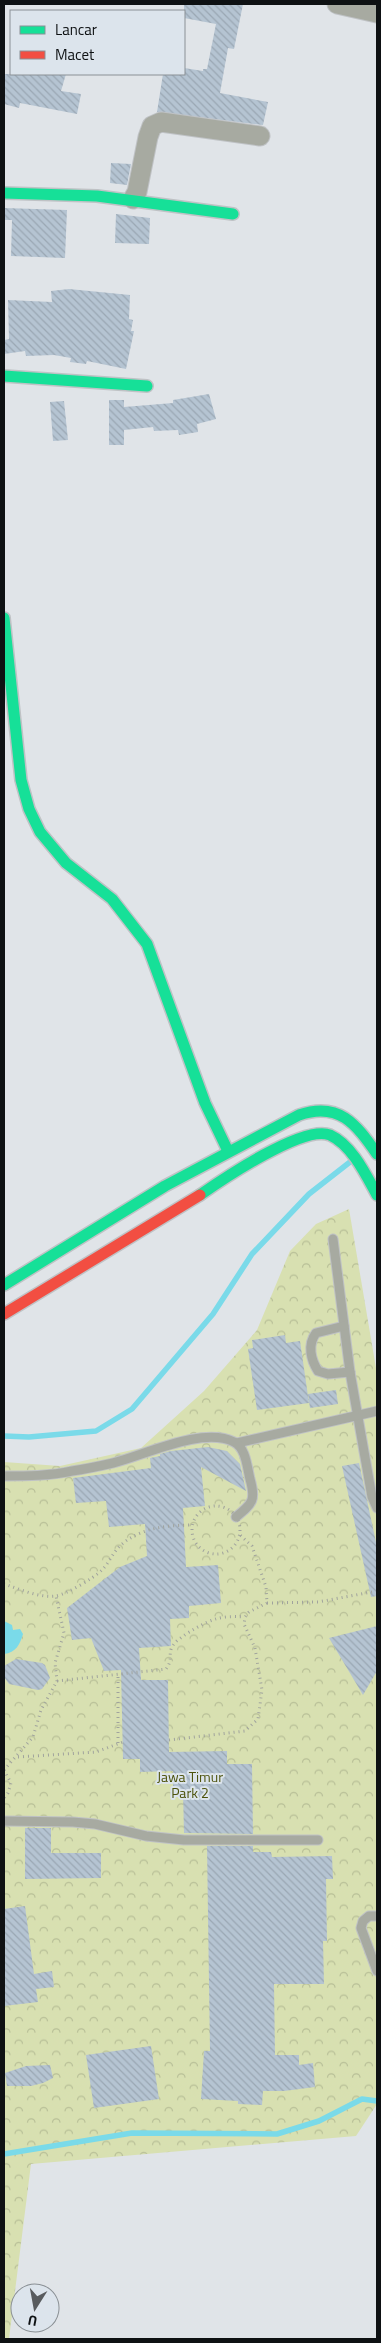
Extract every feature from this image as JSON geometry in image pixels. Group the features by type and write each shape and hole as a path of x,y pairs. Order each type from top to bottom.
{"street":[{"path":"336,4 377,12"},
{"path":"133,199 137,192 152,126 161,122 260,136"},
{"path":"4,193 133,199 232,214"},
{"path":"4,376 147,386"},
{"path":"4,618 21,780 28,809 40,832 66,863 112,899 147,944 205,1103 227,1149"},
{"path":"4,1285 227,1149 307,1112 322,1110 334,1112 346,1118 359,1128 377,1154"},
{"path":"340,1140 359,1128"},
{"path":"6,1310 301,1136 320,1133 340,1140 366,1175 377,1195"},
{"path":"366,1175 377,1169"}],"lane":[{"path":"333,1239 350,1372 372,1497 377,1508"},
{"path":"344,1326 316,1333 311,1339 310,1347 314,1364 318,1371 328,1374 350,1372"},
{"path":"237,1443 377,1411"},
{"path":"4,1476 69,1472 114,1463 184,1441 209,1437 227,1439 237,1443 244,1452 254,1494 250,1505 236,1517"},
{"path":"4,1822 73,1822 166,1838 318,1840"},
{"path":"377,1916 369,1916 363,1921 362,1928 377,1971"}],"path":[{"path":"221,1507 236,1517 240,1526 240,1535 236,1544 229,1550 221,1554 211,1554 203,1550 196,1543 192,1535 192,1525 196,1517 203,1510 221,1507"},
{"path":"4,1584 35,1594 56,1596 72,1589 102,1570 121,1546 142,1532 170,1525 192,1525"},
{"path":"240,1535 252,1546 266,1587 267,1603"},
{"path":"169,1740 245,1731 258,1719 262,1690 255,1648 244,1624 248,1612 267,1603 318,1602 377,1591"},
{"path":"4,1798 8,1793 11,1783 4,1770 33,1737 41,1710 57,1682 55,1663 64,1634 56,1596"},
{"path":"57,1682 166,1669 171,1662 171,1648 176,1641 207,1620 224,1616 245,1617"},
{"path":"17,1757 96,1752 120,1743 118,1674"}],"green space":[{"name":"Jawa Timur Park 2","path":"349,1209 377,1374 377,2104 356,2136 31,2164 16,2283 10,2283 9,2339 4,2339 4,1462 60,1466 141,1448 204,1391 257,1330 290,1251 316,1224"}],"water":[{"path":"4,1621 12,1625 13,1630 20,1629 23,1634 17,1647 12,1652 4,1654"}],"building":[{"path":"184,4 243,4 234,49 228,48 220,93 268,102 263,125 157,112 163,75 185,75 185,68 203,71 203,69 207,69 216,24 185,18"},
{"path":"4,74 66,75 61,91 81,94 77,114 20,103 19,108 4,104"},
{"path":"111,163 131,164 127,185 110,183"},
{"path":"4,208 67,210 65,258 11,256 12,220 4,220"},
{"path":"116,214 150,218 149,244 115,243"},
{"path":"69,289 130,295 129,319 133,320 131,331 134,331 126,369 87,361 86,364 70,362 71,358 54,355 26,356 25,351 4,354 4,340 9,339 8,300 52,302 51,291"},
{"path":"209,394 216,419 197,424 198,432 179,435 178,430 154,431 153,427 124,430 124,445 109,445 109,400 124,400 124,407 173,403 173,400"},
{"path":"64,401 68,440 53,441 50,402"},
{"path":"285,1335 286,1343 300,1341 309,1403 257,1410 248,1349 253,1348 252,1340"},
{"path":"336,1390 338,1404 310,1408 308,1394"},
{"path":"208,1447 227,1451 240,1464 246,1491 201,1467 205,1506 183,1508 186,1567 218,1565 221,1603 189,1606 189,1618 170,1619 171,1646 139,1648 141,1680 168,1680 169,1752 227,1751 227,1764 252,1764 253,1834 184,1833 183,1791 173,1791 173,1771 140,1772 140,1759 123,1759 121,1670 104,1671 91,1638 72,1640 67,1608 120,1567 147,1556 145,1524 109,1527 106,1501 76,1503 73,1478 151,1468 150,1458 160,1456 160,1454"},
{"path":"359,1463 377,1547 377,1596 371,1597 342,1466"},
{"path":"377,1626 377,1671 363,1695 329,1638"},
{"path":"16,1659 45,1665 50,1678 42,1689 38,1690 9,1684 4,1677 4,1666"},
{"path":"25,1828 51,1828 51,1853 101,1853 101,1878 25,1879"},
{"path":"207,1846 253,1846 253,1852 271,1852 272,1857 332,1856 333,1879 326,1879 327,1941 323,1941 324,1984 274,1984 275,2055 299,2055 299,2065 313,2063 315,2087 284,2091 263,2091 262,2105 238,2104 238,2101 201,2099 204,2051 210,2051"},
{"path":"25,1906 34,1974 52,1971 54,1987 36,1989 38,2002 4,2006 4,1909"},
{"path":"151,2046 159,2099 94,2108 86,2055"},
{"path":"50,2065 53,2078 43,2083 31,2086 7,2086 5,2073 26,2066"}],"waterway":[{"path":"4,1436 29,1437 96,1431 132,1409 213,1314 252,1254 309,1194 350,1162"},
{"path":"4,2154 132,2133 277,2134 319,2121 362,2099 377,2101"}],"traffic: fast":[{"path":"4,193 97,196 233,214"},
{"path":"4,376 147,386"},
{"path":"4,618 21,780 29,809 40,832 66,863 112,899 147,944 205,1103 227,1149"},
{"path":"4,1285 165,1186 299,1115 313,1111 336,1113 354,1125 377,1154"},
{"path":"200,1195 264,1155 302,1137 318,1134 330,1135 352,1153 377,1195"}],"traffic: jam":[{"path":"4,1314 200,1195"}]}
